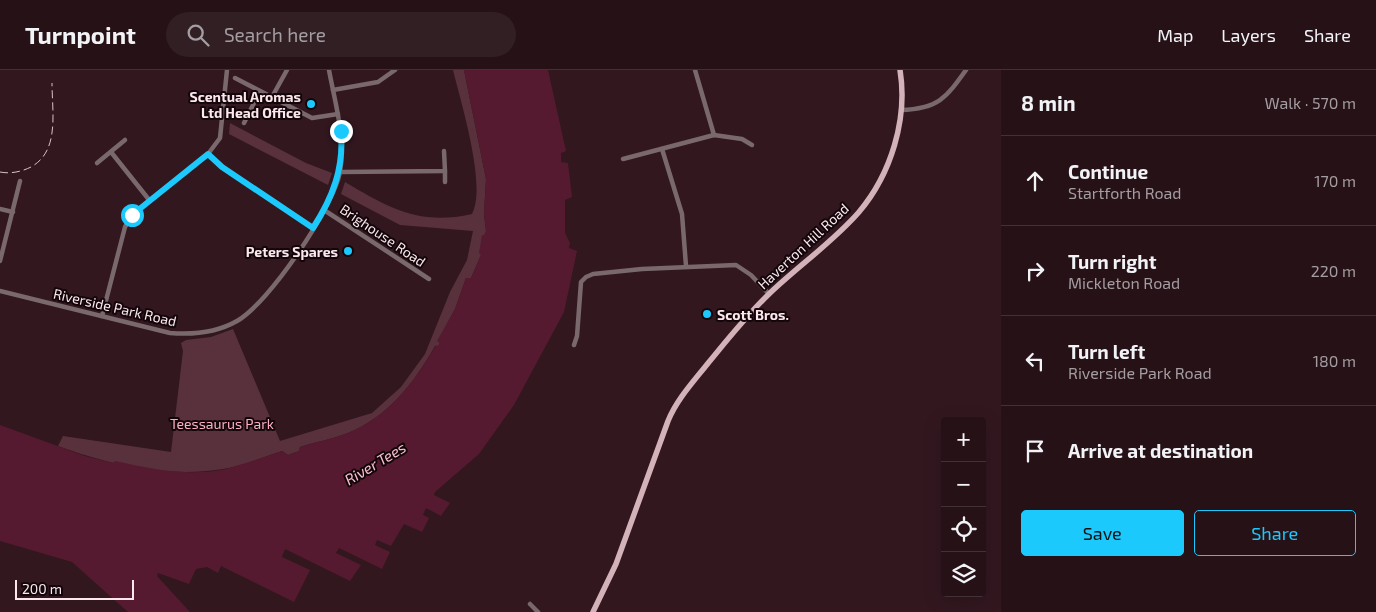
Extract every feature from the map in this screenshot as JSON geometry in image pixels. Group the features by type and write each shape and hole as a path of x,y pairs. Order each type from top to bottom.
{"main road":[{"name":"Haverton Hill Road","path":"593,612 616,564 675,407 749,314 848,224 876,187 893,152 901,110 900,70"}],"street":[{"path":"102,316 125,227 132,215 208,154 220,138 227,70"},
{"path":"272,97 287,70"},
{"name":"Riverside Park Road","path":"0,291 170,333 198,334 228,326 253,309 272,288 324,210 340,172 342,148 338,114 329,70"},
{"path":"333,90 378,82 395,70"},
{"path":"695,70 714,135"},
{"path":"901,110 924,108 938,103 949,93 966,70"},
{"path":"235,78 312,118 338,114"},
{"path":"244,123 260,91"},
{"path":"624,159 714,135 742,139 752,145"},
{"path":"97,163 125,140"},
{"path":"662,149 682,214 686,266"},
{"path":"444,151 445,182"},
{"path":"111,152 150,201"},
{"path":"208,154 222,167 313,228"},
{"path":"340,172 444,170"},
{"path":"0,261 20,181"},
{"path":"0,209 13,212"},
{"name":"Brighouse Road","path":"324,210 429,279"},
{"path":"574,345 577,336 581,282 593,274 642,268 736,265 751,275 769,294"},
{"path":"530,604 538,612"}],"green space":[{"name":"Teessaurus Park","path":"453,70 464,70 486,179 484,214 486,231 481,255 471,278 466,278 455,309 438,341 440,343 438,347 435,346 409,385 388,408 363,426 348,433 300,447 299,451 288,455 282,451 245,464 223,469 181,472 160,471 98,459 58,446 63,436 171,452 183,351 181,343 186,340 211,337 233,329 280,441 372,413 401,387 425,354 450,292 467,260 473,231 400,225 341,194 345,182 391,207 420,216 436,218 472,214 476,201 475,165"},
{"path":"230,123 306,163 332,173 328,185 229,134"}],"water":[{"name":"River Tees","path":"464,70 548,70 566,151 561,153 561,162 568,163 572,197 565,200 565,233 570,243 569,248 577,251 564,312 514,405 479,454 435,492 434,495 450,503 441,516 426,508 423,515 429,518 422,532 404,524 391,546 377,540 375,545 390,552 382,569 339,548 336,553 361,565 350,581 285,549 282,557 310,570 294,602 221,566 218,573 207,567 196,569 189,584 158,573 157,576 190,612 128,612 72,562 0,541 0,425 85,456 113,463 115,461 170,471 198,472 226,469 282,451 288,455 299,451 300,447 348,433 376,417 399,397 419,372 436,345 438,346 440,343 437,341 455,309 466,278 471,278 481,255 479,253 482,235 486,231 484,214 486,179"}],"railway":[{"path":"0,172 12,173 27,169 40,160 47,151 53,118 52,83"}],"place":[{"name":"Scentual Aromas Ltd Head Office","path":"311,104"},
{"name":"Peters Spares","path":"348,251"},
{"name":"Scott Bros.","path":"707,314"}],"route":[{"path":"132,215 208,154 222,167 313,228 326,207 340,172 341,131"}]}
